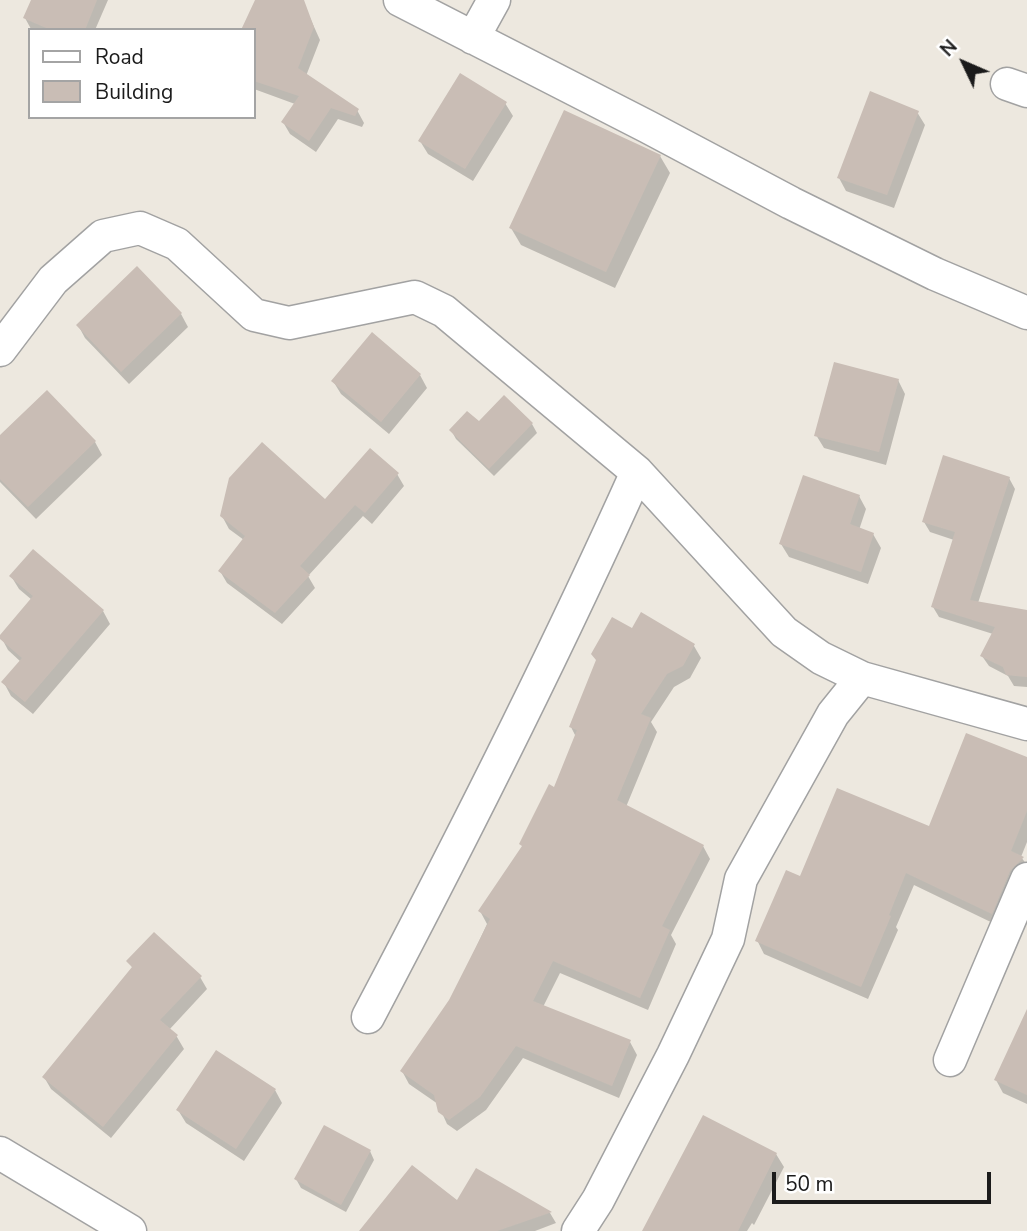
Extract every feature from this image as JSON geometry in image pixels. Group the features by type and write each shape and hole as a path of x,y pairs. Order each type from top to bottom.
{"street":[{"path":"400,0 791,203 935,274 1027,313"},
{"path":"473,38 494,0"},
{"path":"0,350 53,280 103,236 140,228 177,244 254,316 289,323 415,297 444,311 637,472 784,632 821,658 862,678 1027,724"},
{"path":"368,1017 448,865 570,621 637,472"},
{"path":"578,1231 598,1200 673,1055 728,939 741,879 833,714 862,678"},
{"path":"950,1060 1027,879"},
{"path":"0,1153 130,1231"}],"building":[{"path":"31,0 97,0 86,28 46,28 23,18"},
{"path":"255,0 304,0 314,27 298,68 359,109 355,116 331,108 309,141 281,122 299,96 256,82 256,28 242,28"},
{"path":"460,73 507,102 465,169 418,141"},
{"path":"870,91 919,111 887,195 837,178"},
{"path":"564,110 661,155 606,272 509,228"},
{"path":"137,266 182,313 121,372 76,325"},
{"path":"372,332 421,374 381,422 331,381"},
{"path":"834,362 899,379 879,452 814,436"},
{"path":"47,390 96,441 28,507 0,479 0,435"},
{"path":"504,395 533,423 489,469 449,430 467,411 479,421"},
{"path":"262,442 325,499 370,448 399,473 365,513 355,505 300,566 310,575 275,613 218,571 245,536 220,516 229,478"},
{"path":"943,455 1010,477 970,600 1027,610 1027,677 1006,675 1003,667 980,656 995,627 931,607 955,532 922,522"},
{"path":"803,475 860,495 850,524 874,533 861,572 779,544"},
{"path":"33,549 104,610 25,702 1,682 22,658 0,639 0,635 33,596 9,576"},
{"path":"641,612 695,644 683,666 667,674 641,714 651,718 617,800 704,845 662,926 670,930 640,998 553,961 533,1001 631,1040 612,1086 516,1046 480,1097 449,1120 438,1112 434,1095 400,1071 449,1000 490,919 478,911 522,846 519,844 549,784 554,787 577,730 569,727 596,660 591,654 612,617 632,628"},
{"path":"966,733 1027,757 1027,811 1011,851 1024,857 1010,871 992,914 906,873 861,987 755,941 786,870 800,876 837,788 929,826"},
{"path":"154,932 202,976 160,1020 178,1035 103,1127 42,1077 132,967 126,961"},
{"path":"1027,1009 1027,1095 994,1080"},
{"path":"216,1050 276,1089 236,1149 176,1110"},
{"path":"703,1115 777,1153 738,1231 642,1231"},
{"path":"324,1125 371,1150 341,1205 294,1179"},
{"path":"412,1165 457,1200 476,1168 552,1212 497,1231 359,1231"}]}
